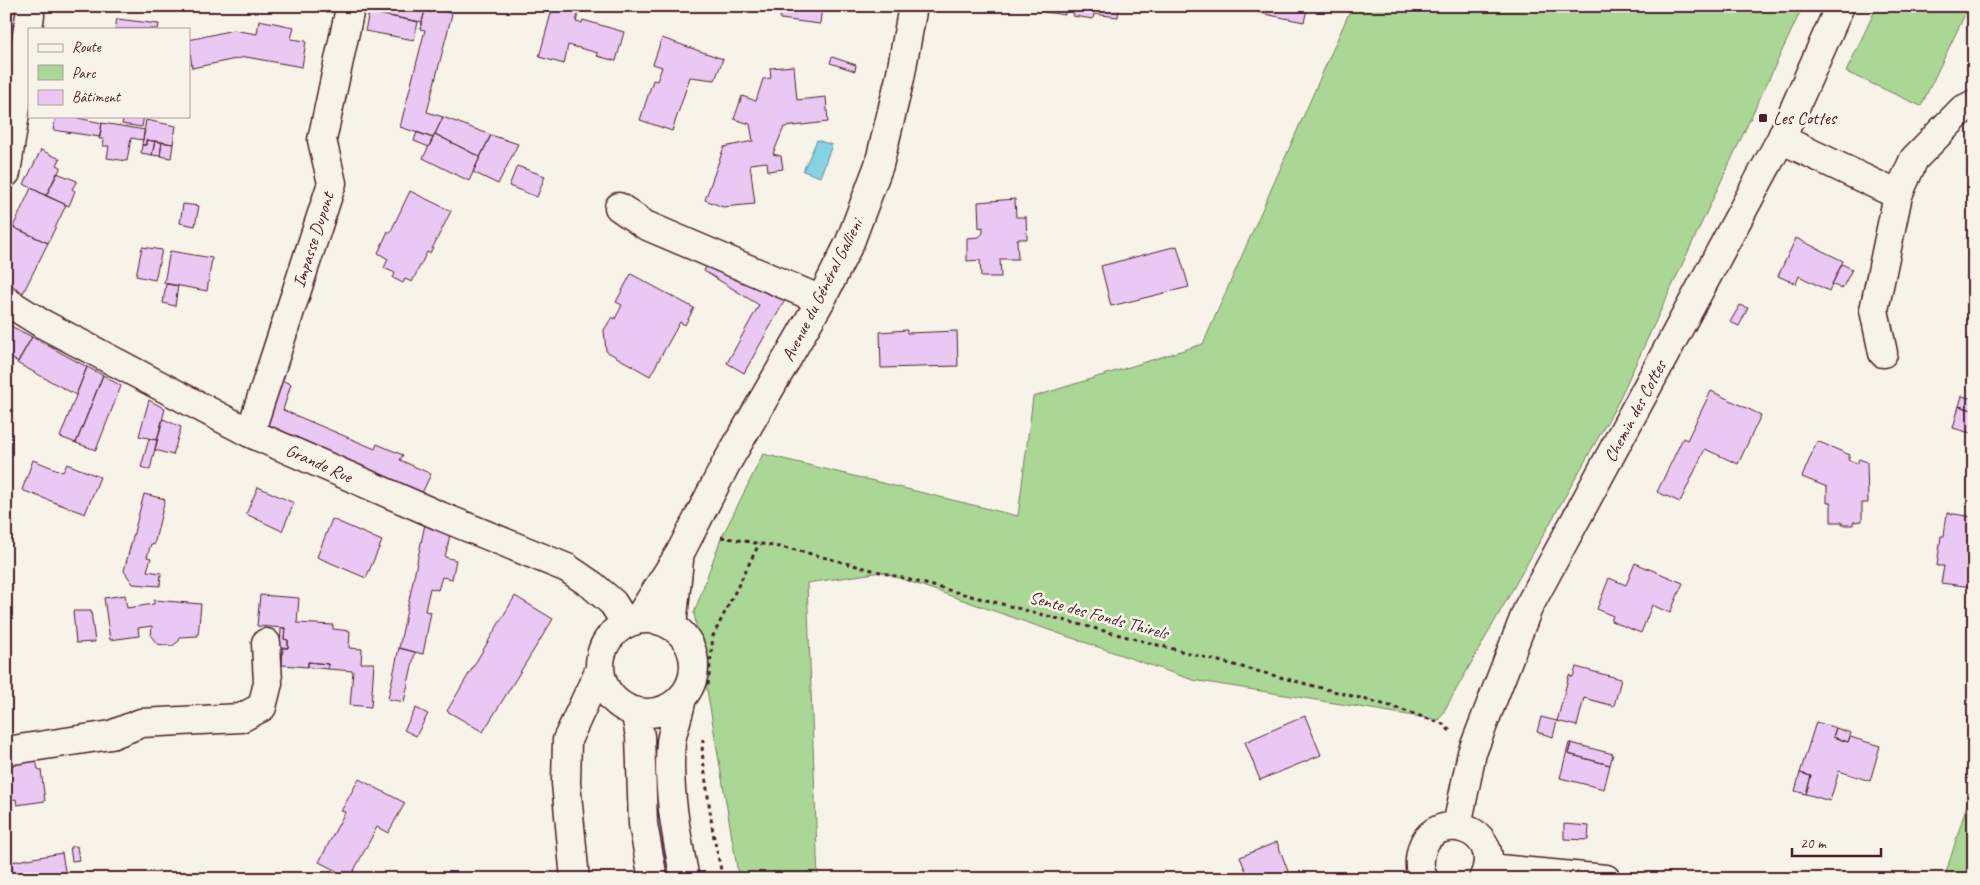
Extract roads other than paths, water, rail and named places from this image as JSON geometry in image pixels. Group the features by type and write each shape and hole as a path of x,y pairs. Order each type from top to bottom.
{"street":[{"path":"28,28 30,6"},
{"name":"Avenue du Général Gallieni","path":"632,622 685,543 726,464 820,300 850,242 880,164 900,78 913,6"},
{"name":"Chemin des Cottes","path":"1457,826 1472,753 1528,608 1782,139 1840,6"},
{"name":"Impasse Dupont","path":"250,433 332,183 322,140 349,13"},
{"path":"6,173 28,28"},
{"path":"1883,353 1874,310 1898,195 1914,159 1962,110 1974,104"},
{"path":"1782,139 1898,195"},
{"path":"619,207 645,225 820,300"},
{"name":"Grande Rue","path":"6,301 42,323 250,433 440,516 567,568 592,584 632,622"},
{"name":"Avenue du Général Gallieni","path":"672,626 685,543"},
{"path":"575,879 565,762 567,740 600,669 601,658 609,638 632,622 650,619 672,626 684,636 692,651 694,667 691,683 695,696 671,741 671,793 676,837 685,879"},
{"path":"6,751 111,735 141,723 241,718 262,707 268,683 266,643"},
{"path":"600,669 604,683 611,696 635,711 652,712 668,708 695,696"},
{"path":"582,710 611,696"},
{"path":"635,711 640,736 643,824 653,879"},
{"path":"1422,878 1419,861 1422,847 1430,835 1442,828 1457,826 1471,831 1482,840 1488,854 1485,874 1606,879"}],"water":[{"path":"817,140 832,145 820,177 803,171"}],"place":[{"name":"Les Cottes","path":"1763,118"}]}
